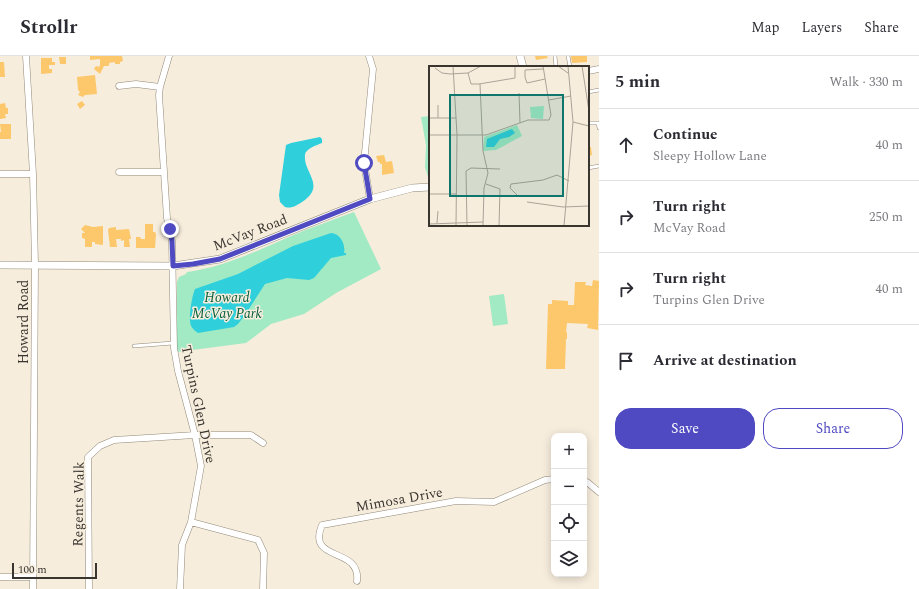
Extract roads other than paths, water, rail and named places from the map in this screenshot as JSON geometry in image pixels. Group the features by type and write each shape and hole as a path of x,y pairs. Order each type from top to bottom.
{"street":[{"name":"Howard Road","path":"26,56 33,174 35,265 33,589"},
{"name":"Turpins Glen Drive","path":"170,56 159,94 167,218 172,241 174,343 178,371 195,435 201,466 191,522 182,546 180,589"},
{"path":"369,56 373,69 364,163 370,199"},
{"path":"520,56 523,66"},
{"path":"589,71 599,68"},
{"path":"119,86 136,84 160,87"},
{"path":"119,172 164,172"},
{"path":"0,174 33,174"},
{"name":"McVay Road","path":"0,265 173,266 193,264 220,259 370,199 412,188 429,187"},
{"name":"Regents Walk","path":"89,589 88,457 100,446 114,440 195,435 251,435 264,443"},
{"name":"Mimosa Drive","path":"357,581 358,576 351,562 324,549 321,545 319,532 322,525 456,501 494,502 545,480 551,479"},
{"path":"587,482 599,492"},
{"path":"191,522 258,540 264,553 262,589"},
{"path":"0,577 33,577"}],"lane":[{"path":"555,56 556,66"},
{"path":"568,56 570,66"},
{"path":"589,92 599,90"},
{"path":"589,123 599,122 599,128"},
{"path":"589,168 599,166"},
{"path":"134,346 174,343"}],"water":[{"path":"320,137 322,139 322,143 309,149 305,155 307,168 312,179 313,190 302,202 292,207 285,207 280,202 279,195 286,145"},
{"path":"331,233 340,237 344,246 344,253 346,253 346,255 331,258 314,278 309,280 287,278 265,284 245,315 234,327 198,333 191,326 191,307 195,289 238,274 293,246"}],"park label":[{"name":"Howard McVay Park","path":"227,306"}]}
